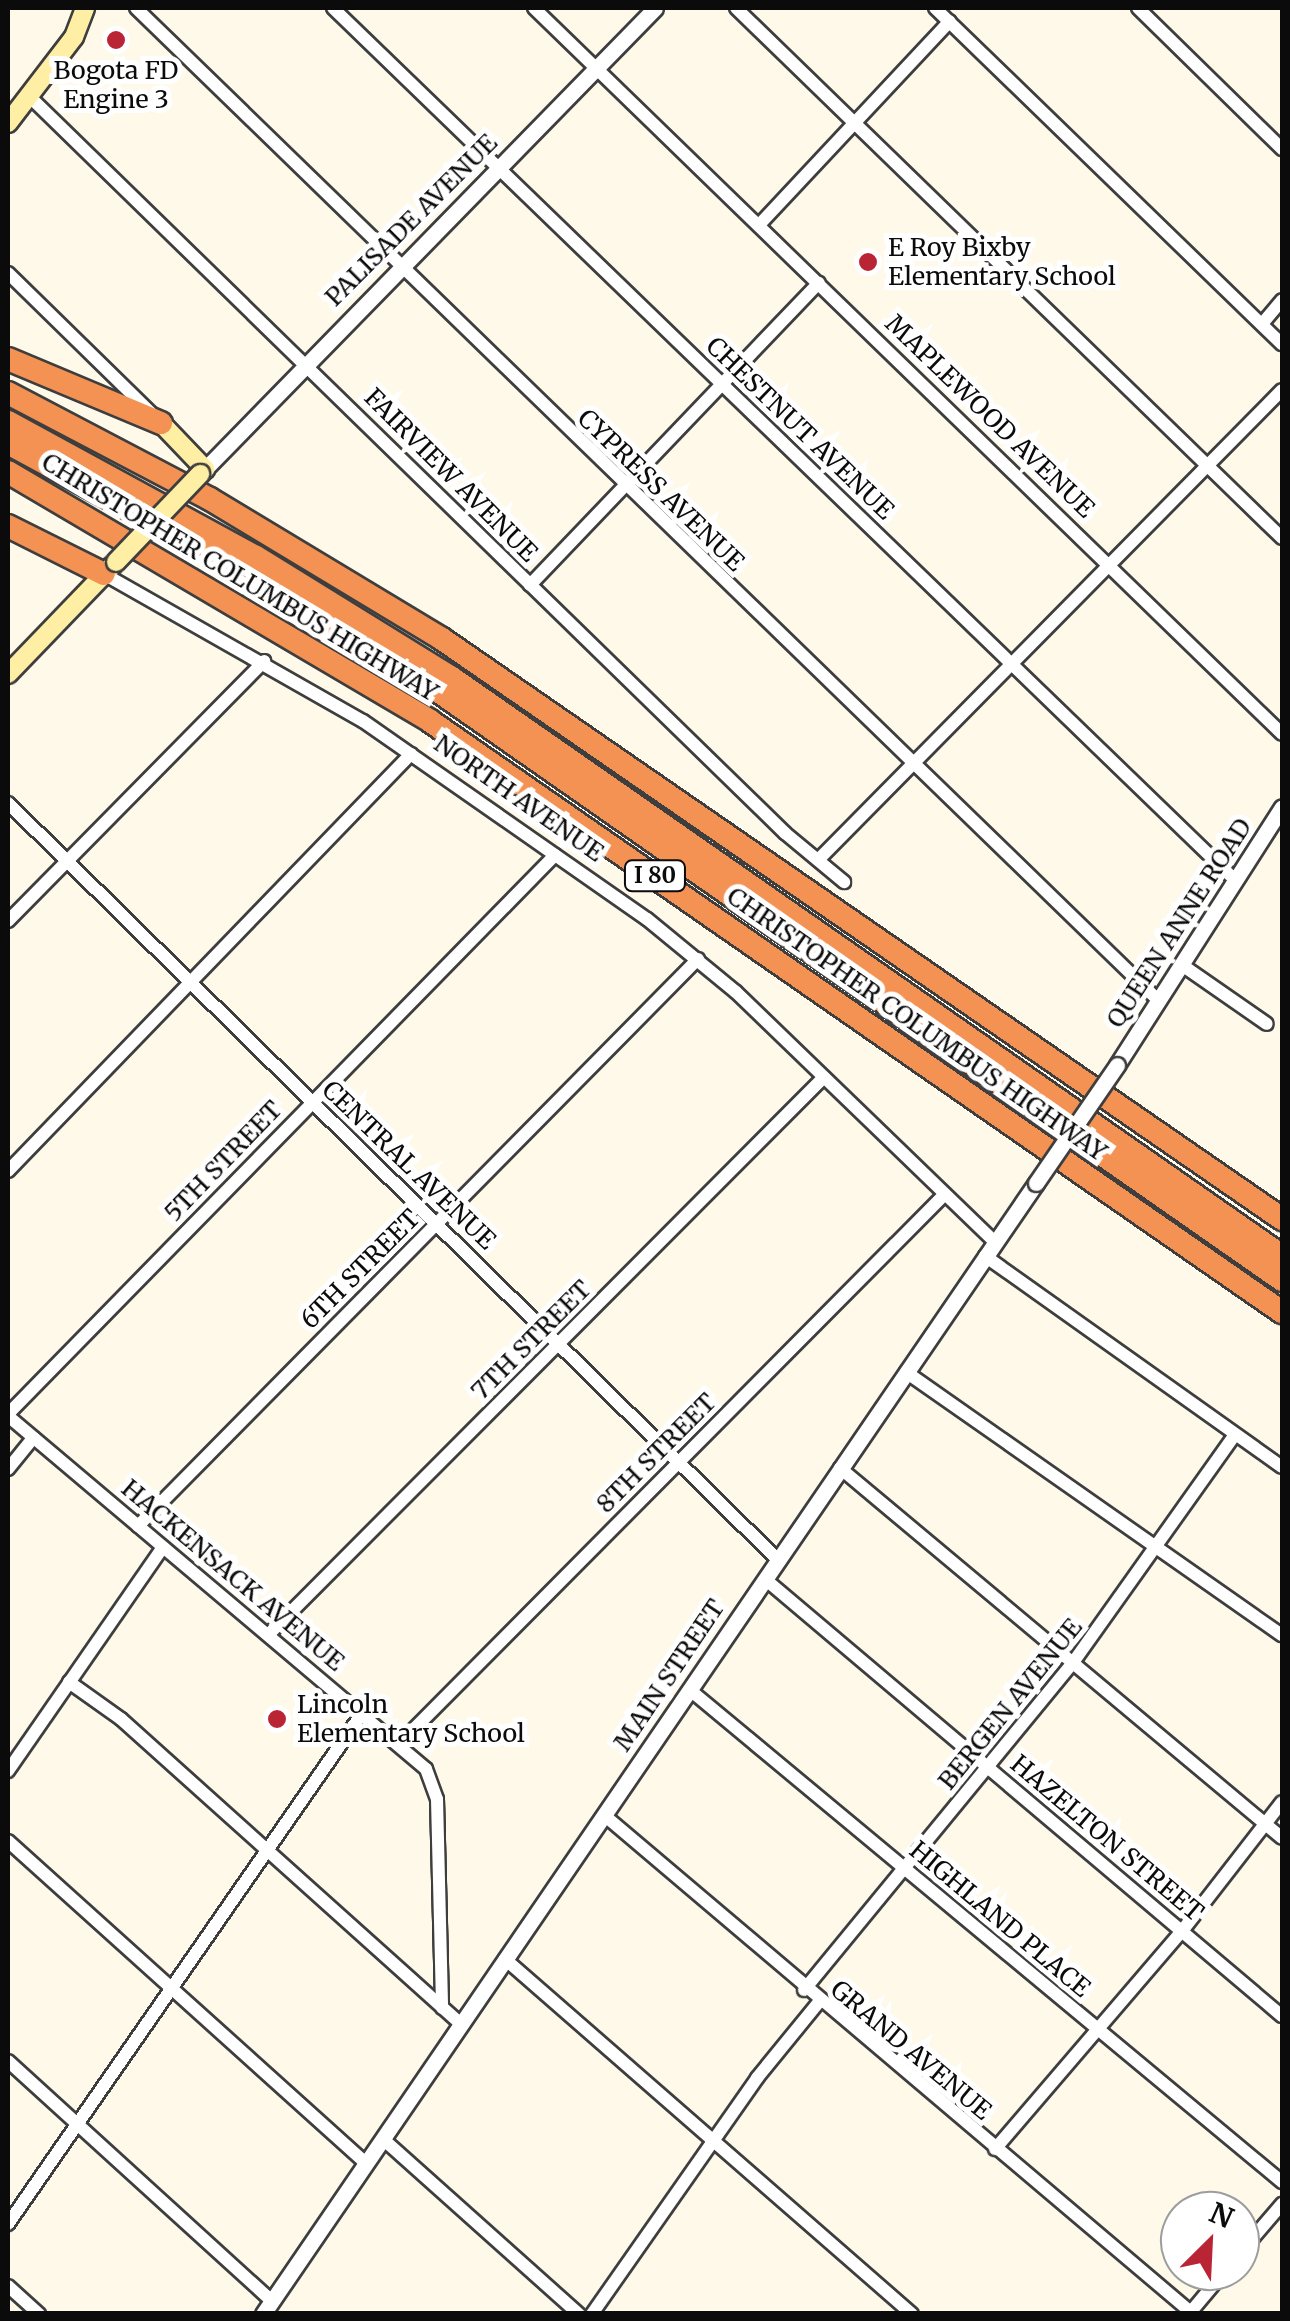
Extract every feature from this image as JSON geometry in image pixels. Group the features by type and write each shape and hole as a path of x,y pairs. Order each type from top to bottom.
{"highway":[{"path":"8,359 161,423"},
{"name":"CHRISTOPHER COLUMBUS HIGHWAY","path":"8,394 210,499 442,639 1282,1220"},
{"name":"CHRISTOPHER COLUMBUS HIGHWAY","path":"8,422 216,535 426,661 1282,1256"},
{"name":"CHRISTOPHER COLUMBUS HIGHWAY","path":"8,443 228,563 438,692 1282,1280"},
{"name":"CHRISTOPHER COLUMBUS HIGHWAY","path":"8,472 270,621 465,744 1282,1312"},
{"path":"8,526 110,568"}],"main road":[{"path":"8,123 74,37 86,8"},
{"path":"8,674 203,471 161,423"}],"street":[{"name":"CYPRESS AVENUE","path":"136,8 399,269 1159,1001"},
{"name":"CHESTNUT AVENUE","path":"334,8 1236,881"},
{"name":"MAPLEWOOD AVENUE","path":"534,8 1282,734"},
{"name":"PALISADE AVENUE","path":"203,471 654,8"},
{"path":"736,8 1282,538"},
{"path":"936,8 1282,344"},
{"path":"1138,8 1282,149"},
{"path":"759,225 950,21"},
{"name":"FAIRVIEW AVENUE","path":"28,96 530,585 844,882"},
{"path":"8,272 161,423"},
{"path":"530,585 628,490 819,283"},
{"path":"1262,324 1282,300"},
{"path":"818,860 1282,390"},
{"name":"NORTH AVENUE","path":"110,568 411,754 698,958 944,1195 990,1250 1282,1467"},
{"path":"8,922 264,661"},
{"path":"8,1171 411,754"},
{"name":"CENTRAL AVENUE","path":"8,803 778,1560"},
{"name":"QUEEN ANNE ROAD","path":"1117,1065 1282,807"},
{"name":"5TH STREET","path":"8,1415 555,855"},
{"name":"6TH STREET","path":"138,1526 698,958"},
{"path":"1182,965 1267,1024"},
{"name":"MAIN STREET","path":"268,2307 1117,1065"},
{"name":"7TH STREET","path":"269,1634 824,1077"},
{"name":"8TH STREET","path":"401,1742 944,1195"},
{"path":"906,1372 1282,1635"},
{"name":"HACKENSACK AVENUE","path":"8,1415 401,1742 426,1769 438,1799 442,2008"},
{"name":"BERGEN AVENUE","path":"804,1990 1072,1664 1160,1550 1235,1435"},
{"path":"8,1470 33,1438"},
{"path":"840,1468 1282,1838"},
{"path":"8,1771 163,1547"},
{"name":"HAZELTON STREET","path":"765,1579 1282,2016"},
{"path":"69,1682 121,1719 266,1856 461,2024"},
{"name":"HIGHLAND PLACE","path":"690,1690 1282,2182"},
{"path":"8,2224 174,1992 363,1712"},
{"path":"995,2149 1182,1931 1282,1802"},
{"name":"GRAND AVENUE","path":"604,1815 804,1990 1191,2313"},
{"path":"8,1841 366,2163"},
{"path":"506,1959 912,2314"},
{"path":"592,2314 819,2002"},
{"path":"8,2060 268,2307"},
{"path":"382,2139 579,2314"},
{"path":"1260,2230 1282,2204"},
{"path":"8,2286 38,2314"},
{"path":"1191,2313 1209,2291"}],"place":[{"name":"Bogota FD Engine 3","path":"116,40"},
{"name":"E Roy Bixby Elementary School","path":"868,262"},
{"name":"Lincoln Elementary School","path":"277,1719"}]}
